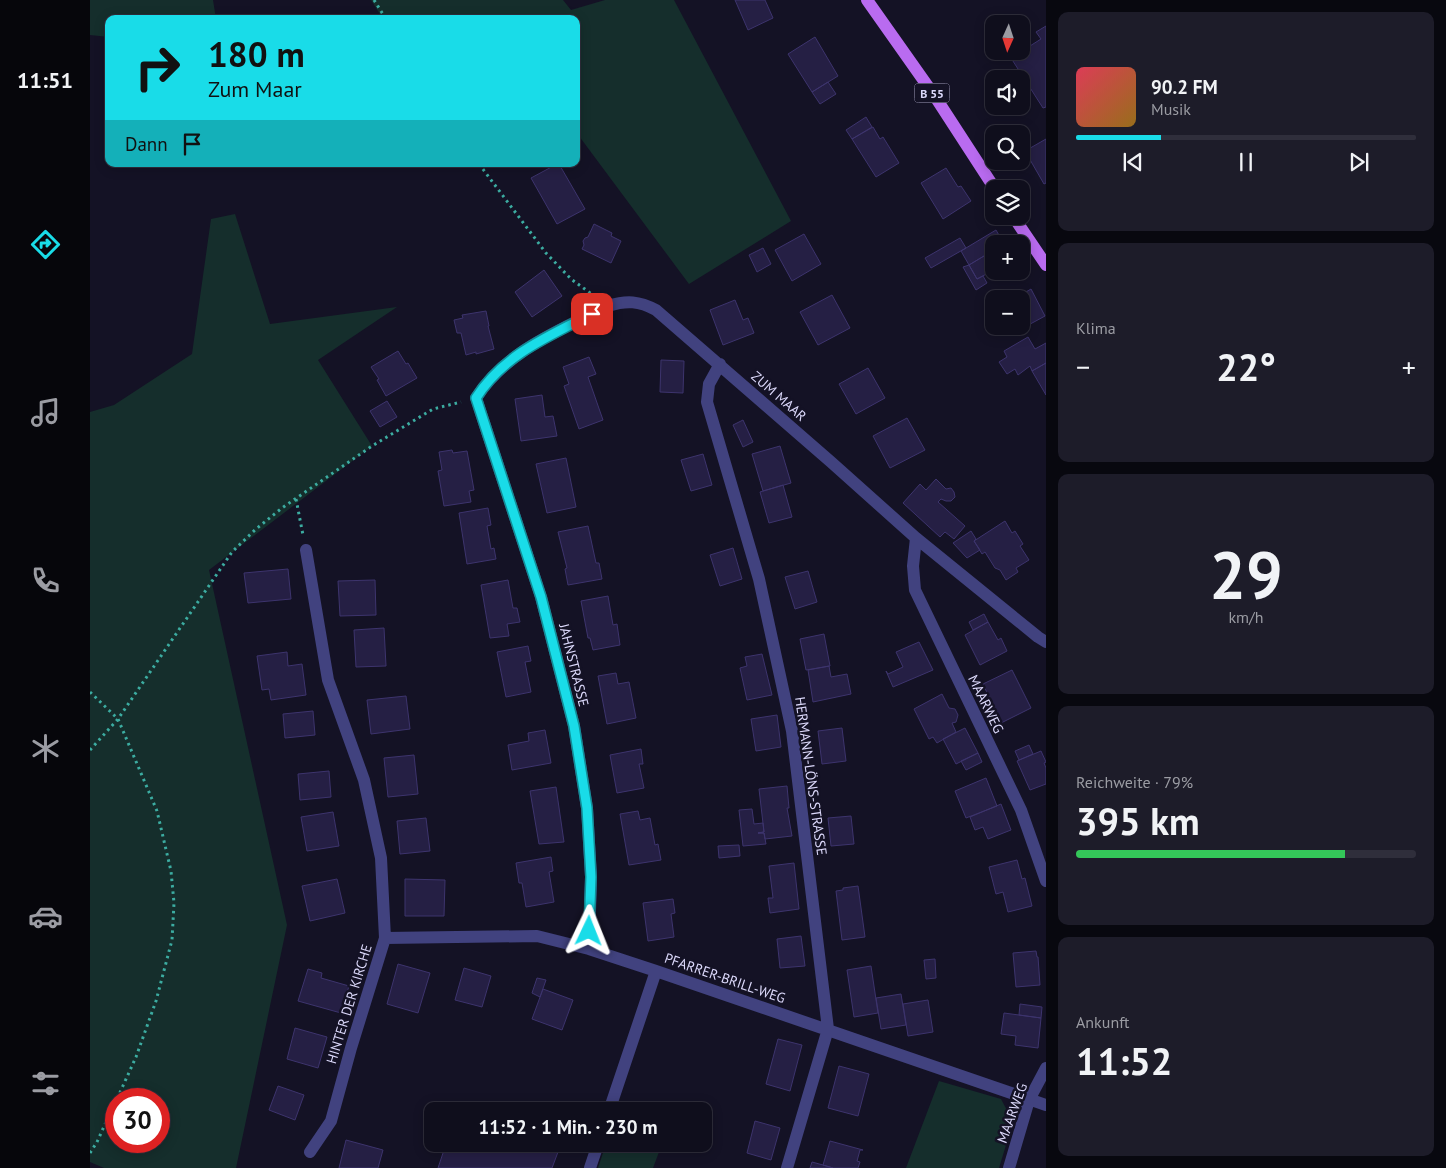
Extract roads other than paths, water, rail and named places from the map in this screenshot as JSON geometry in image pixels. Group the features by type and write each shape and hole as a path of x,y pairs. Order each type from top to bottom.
{"main road":[{"name":"B 55","path":"867,0 934,96 989,180"},
{"path":"1019,225 1046,265"}],"street":[{"name":"ZUM MAAR","path":"476,398 485,383 529,346 608,306 620,302 645,304 656,310 720,364 916,538 1046,642"},
{"name":"HERMANN-LÖNS-STRASSE","path":"720,364 709,384 706,402 759,579 792,731 828,1029 787,1168"},
{"name":"JAHNSTRASSE","path":"476,398 541,597 574,726 587,808 591,877 589,950"},
{"name":"MAARWEG","path":"916,538 913,566 915,590 1021,810 1046,881"},
{"name":"HINTER DER KIRCHE","path":"306,550 328,680 364,780 375,828 381,858 385,938 331,1121 310,1152"},
{"name":"PFARRER-BRILL-WEG","path":"385,938 537,936 656,971 1046,1105"},
{"path":"612,1102 656,971"},
{"name":"MAARWEG","path":"1009,1168 1029,1100 1046,1068"},
{"path":"590,1168 595,1152"}]}
